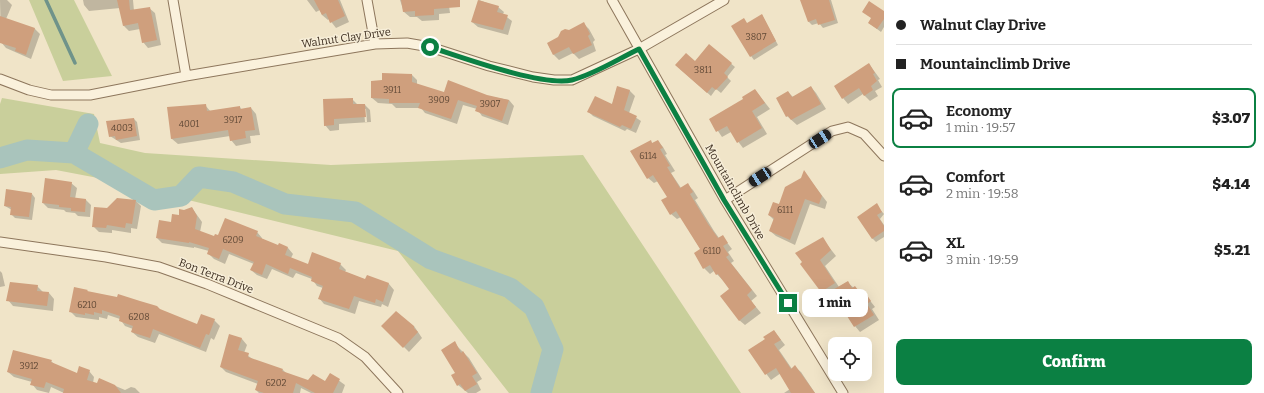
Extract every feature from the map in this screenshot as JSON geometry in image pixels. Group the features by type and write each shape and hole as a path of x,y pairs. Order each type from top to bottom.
{"street":[{"path":"173,0 186,76"},
{"path":"368,0 375,44"},
{"name":"Mountainclimb Drive","path":"612,0 724,200 843,393"},
{"name":"Walnut Clay Drive","path":"0,78 29,90 51,95 90,95 186,76 375,44 407,43 430,47 489,66 554,80 572,80 639,49 724,0"},
{"path":"724,200 832,131 848,128 864,134 884,156"},
{"name":"Bon Terra Drive","path":"0,242 159,267 207,284 338,338 366,357 398,393"}],"green space":[{"path":"29,0 74,0 112,76 63,81"},
{"path":"2,98 94,114 100,143 145,153 331,165 583,155 741,393 509,393 398,251 98,178 56,170 0,174 0,104"}],"building":[{"path":"117,0 129,0 130,10 150,7 157,40 142,43 138,23 123,26"},
{"path":"314,0 338,0 345,16 330,23 326,13 322,15"},
{"path":"401,0 460,0 460,7 434,9 434,15 415,16 415,11 403,12"},
{"path":"478,0 499,6 497,12 508,15 503,30 471,22"},
{"path":"800,0 829,0 835,20 818,25 816,19 808,22"},
{"path":"869,1 884,11 884,19 877,29 868,23 871,18 862,12"},
{"path":"762,14 776,41 750,57 731,26 744,18 747,23"},
{"path":"0,16 35,28 26,55 15,51 16,48 0,43"},
{"path":"584,22 590,34 588,36 592,45 573,54 569,47 553,55 547,43 558,37 561,31 565,29 569,30"},
{"path":"709,44 732,63 724,73 728,77 716,90 712,87 707,93 675,65 686,53 695,61"},
{"path":"869,63 875,73 873,74 877,81 871,86 873,90 864,96 859,88 842,99 834,86"},
{"path":"382,73 412,74 412,82 444,92 448,80 487,95 509,100 502,121 475,111 477,106 458,100 451,119 418,108 420,103 389,103 389,99 371,98 371,81 382,80"},
{"path":"617,86 630,90 624,110 637,116 631,129 622,125 620,127 587,112 595,96 612,104"},
{"path":"811,86 821,104 791,120 788,116 786,117 776,98 788,91 792,97"},
{"path":"755,89 765,103 752,111 762,128 737,143 727,126 716,132 709,119 743,99 742,97"},
{"path":"353,98 353,104 365,104 366,117 334,119 334,125 324,126 323,99"},
{"path":"206,104 207,111 240,106 240,109 251,107 255,130 245,131 246,138 230,141 228,130 171,139 167,107"},
{"path":"134,118 137,136 116,140 115,136 109,137 106,121"},
{"path":"651,140 652,143 658,140 663,148 660,149 670,166 667,167 680,188 688,183 693,192 690,194 708,224 718,238 723,235 728,243 723,246 729,255 726,257 752,290 747,295 756,307 739,321 720,296 729,289 718,274 716,275 710,265 703,269 694,253 700,249 676,211 670,215 661,200 667,197 653,175 647,179 630,151"},
{"path":"804,170 822,196 819,204 805,199 790,240 769,231 774,218 768,215 773,202 779,204 785,187 801,178"},
{"path":"45,178 72,182 70,197 86,199 85,212 71,211 71,208 42,203"},
{"path":"6,189 32,193 29,217 10,215 11,207 4,206"},
{"path":"117,198 136,200 132,224 126,223 125,228 107,225 106,228 92,227 94,207 107,208"},
{"path":"877,203 882,212 877,215 884,226 884,231 872,239 857,217"},
{"path":"192,207 197,216 195,229 214,236 215,234 218,235 225,218 258,231 256,236 278,245 279,243 288,247 285,255 308,264 312,252 341,263 339,269 365,279 367,275 389,283 383,302 376,299 375,303 354,296 349,309 318,299 323,286 311,281 312,277 290,268 288,274 266,264 262,275 250,270 254,262 223,249 219,259 207,254 209,248 189,242 156,238 159,220 171,222 172,214 179,215 179,209 184,210"},
{"path":"823,237 831,250 820,260 835,283 821,292 800,264 802,262 795,253"},
{"path":"848,281 852,288 855,286 861,294 865,292 871,301 867,304 874,315 854,327 831,291"},
{"path":"10,282 38,285 37,291 49,292 47,306 6,301"},
{"path":"74,287 117,297 118,294 157,306 160,309 197,324 201,314 215,319 209,335 206,334 200,348 153,329 150,338 131,332 133,326 119,321 120,316 102,310 102,314 94,312 94,315 69,312"},
{"path":"396,311 414,326 418,332 403,348 381,326"},
{"path":"774,330 781,340 774,344 791,369 795,365 815,393 791,393 776,368 765,375 748,350 765,339 763,337"},
{"path":"229,334 242,338 238,350 249,353 248,357 283,369 282,371 308,380 313,374 325,381 330,373 340,379 333,393 315,393 296,383 293,393 264,393 255,390 258,381 220,367"},
{"path":"455,341 461,353 463,351 477,373 472,376 477,384 465,391 460,384 457,386 451,375 455,373 441,350"},
{"path":"13,350 52,360 51,362 77,373 79,366 90,370 87,380 97,383 99,378 115,385 121,393 63,393 64,389 46,382 44,388 30,385 32,379 7,372"}],"waterway":[{"path":"46,0 75,63"},
{"path":"88,124 74,153 154,200 181,196 199,177 233,182 285,204 355,212 431,259 510,288 534,307 553,349 541,393"},
{"path":"0,158 27,150 74,153"}],"route":[{"path":"430,47 489,66 533,77 554,80 572,80 639,49 724,200 788,303"}]}
